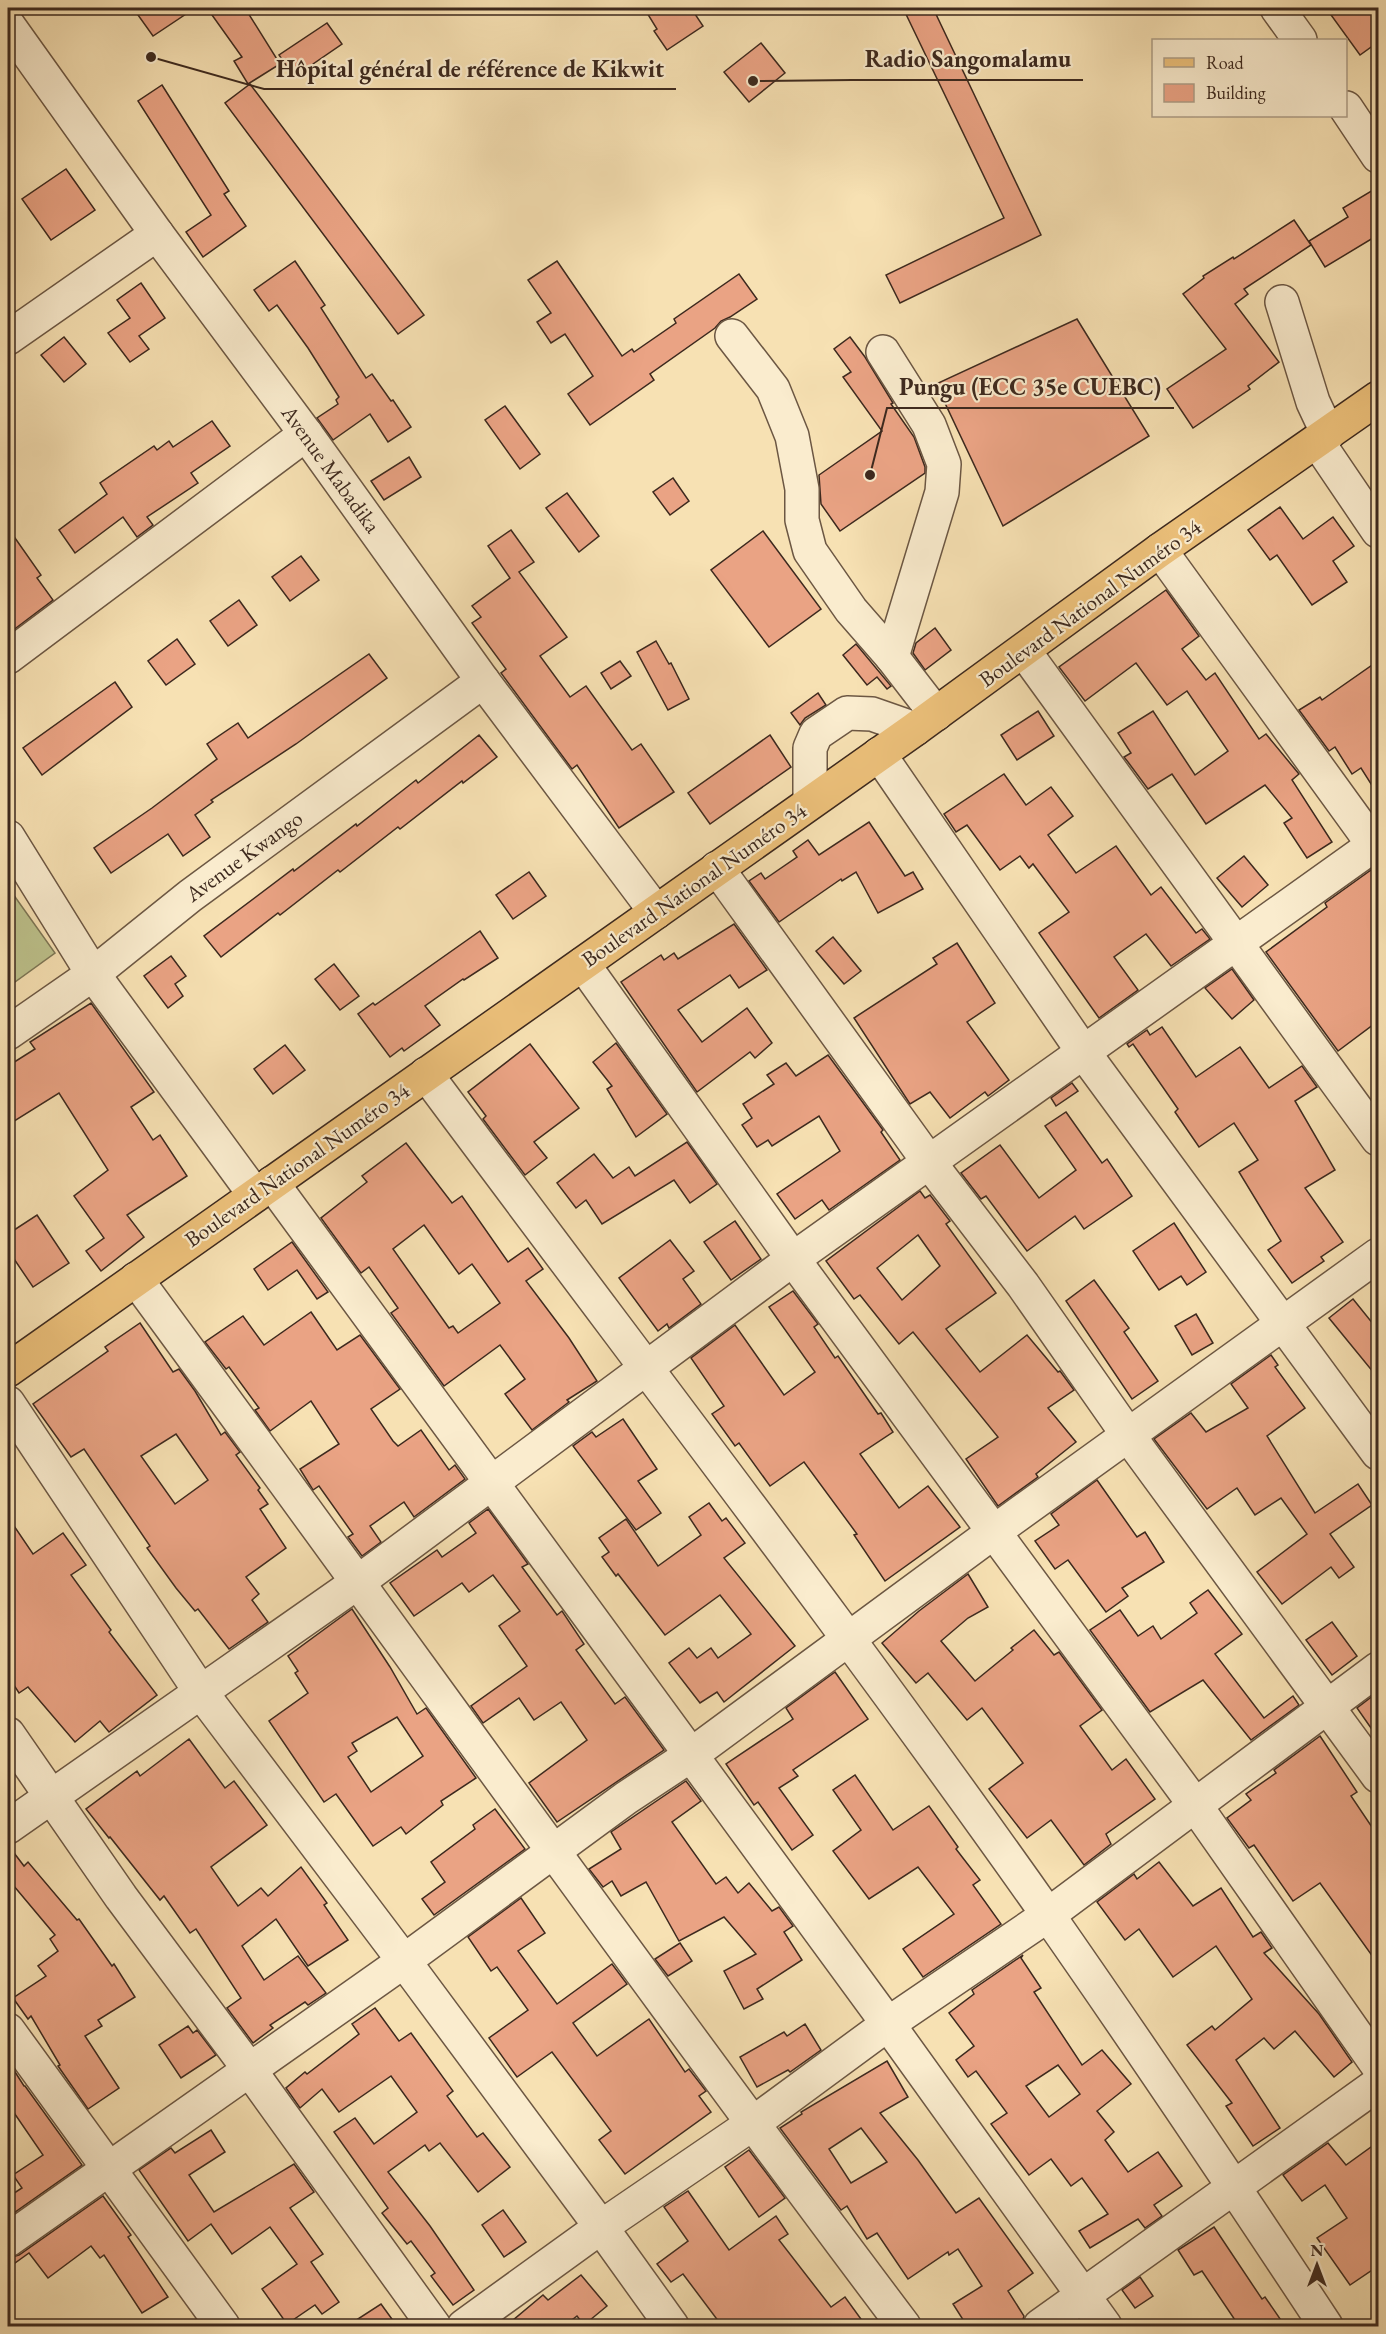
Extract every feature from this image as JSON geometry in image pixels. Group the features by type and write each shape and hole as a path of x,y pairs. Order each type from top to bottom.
{"main road":[{"name":"Boulevard National Numéro 34","path":"8,1370 926,722 1160,550 1378,398"}],"street":[{"path":"1277,8 1299,39"},
{"name":"Avenue Mabadika","path":"8,25 157,234 306,434 483,681 656,912"},
{"path":"1347,110 1378,156"},
{"path":"8,338 157,234"},
{"path":"1282,302 1314,402 1322,437 1378,531"},
{"path":"732,336 773,389 792,436 802,489 802,520 810,551 851,610 892,657 926,722"},
{"path":"883,352 929,425 944,464 942,492 892,657"},
{"path":"8,657 306,434"},
{"path":"8,1827 493,1484 794,1259 1237,941 1377,846 1160,550"},
{"path":"1024,651 1237,941 1378,1139"},
{"name":"Avenue Kwango","path":"8,1033 93,974 190,896 483,681"},
{"path":"810,802 810,748 816,734 847,713 872,714 926,722"},
{"path":"879,754 1084,1053 1284,1322 1378,1453"},
{"path":"8,837 93,974 264,1189 493,1484 888,2024 1104,2326"},
{"path":"717,868 929,1162 1023,1285 1128,1435 1378,1776"},
{"path":"583,964 794,1259 1195,1805 1378,2066"},
{"path":"426,1074 848,1639 1048,1915 1235,2188 1326,2326"},
{"path":"8,2240 108,2167 405,1961 626,1798 691,1755 995,1531 1378,1255"},
{"path":"136,1279 752,2124 904,2326"},
{"path":"8,1403 200,1691 405,1961 602,2227 672,2326"},
{"path":"464,2326 602,2227 752,2124 888,2024 1048,1915 1378,1669"},
{"path":"8,1734 121,1898 249,2069 434,2326"},
{"path":"8,2030 223,2326"},
{"path":"1040,2326 1378,2084"}],"green space":[{"path":"8,887 55,953 8,987"}],"building":[{"path":"133,8 195,8 153,36"},
{"path":"207,8 245,8 280,64 248,84 234,61 242,57"},
{"path":"644,8 691,8 703,26 667,50 654,31 657,29"},
{"path":"903,8 933,8 1041,235 900,303 886,275 1004,218"},
{"path":"1326,8 1378,8 1378,42 1360,55"},
{"path":"327,23 342,44 294,77 279,55"},
{"path":"761,43 785,73 749,102 724,72"},
{"path":"250,84 424,315 398,334 225,103"},
{"path":"162,85 229,191 224,194 246,226 203,257 186,232 211,215 138,101"},
{"path":"66,169 95,210 51,240 22,199"},
{"path":"1378,187 1378,235 1325,267 1309,241 1348,217 1343,208"},
{"path":"1294,220 1311,245 1244,289 1248,294 1235,304 1279,362 1248,386 1250,389 1193,428 1167,389 1226,349 1183,294 1204,278 1203,276"},
{"path":"295,261 325,305 321,308 366,378 372,374 411,427 388,442 370,414 333,440 317,418 338,404 336,400 339,397 277,305 269,311 254,290"},
{"path":"557,261 622,356 632,349 634,352 676,323 674,319 739,274 757,299 721,321 715,328 650,374 654,380 590,425 568,394 593,376 565,334 551,343 537,322 551,313 528,280"},
{"path":"141,283 165,318 139,336 149,349 130,362 108,333 130,318 117,300"},
{"path":"1077,319 1149,436 1003,526 936,384"},
{"path":"64,337 86,364 64,382 41,355"},
{"path":"850,337 865,357 893,403 891,404 914,437 925,473 840,531 821,504 819,475 882,431 843,377 851,372 834,349"},
{"path":"505,406 540,454 520,469 485,420"},
{"path":"212,421 230,446 191,473 198,483 147,517 153,525 137,537 123,517 75,553 59,530 107,494 100,483 154,446 157,450 169,441 173,447"},
{"path":"409,457 421,477 384,500 371,481"},
{"path":"673,478 689,501 670,515 653,492"},
{"path":"567,493 599,536 579,552 546,508"},
{"path":"1280,507 1303,539 1333,517 1354,546 1333,561 1347,582 1312,605 1277,555 1270,560 1248,530"},
{"path":"8,528 41,575 37,578 53,600 8,634"},
{"path":"511,530 534,562 519,572 567,637 540,656 570,697 586,686 632,750 641,744 674,792 619,828 577,765 572,769 501,673 506,669 472,623 481,617 472,606 510,578 488,546"},
{"path":"763,531 821,609 769,647 711,570"},
{"path":"301,556 319,580 290,601 272,577"},
{"path":"1166,590 1199,636 1182,649 1206,680 1215,673 1259,739 1266,734 1299,774 1292,780 1332,842 1307,858 1284,823 1292,818 1265,785 1206,824 1172,774 1148,789 1124,757 1131,753 1118,733 1153,711 1195,775 1228,751 1187,691 1167,705 1136,663 1085,701 1059,667"},
{"path":"239,600 257,625 228,646 210,621"},
{"path":"935,628 951,650 925,670 913,653 916,643"},
{"path":"177,639 195,664 166,685 148,661"},
{"path":"656,641 669,664 671,663 689,699 668,710 637,652"},
{"path":"856,644 891,686 887,689 877,677 867,685 843,655"},
{"path":"369,654 387,678 296,744 211,800 213,802 195,815 210,837 183,856 168,834 111,873 94,848 217,759 207,744 238,723 248,738"},
{"path":"620,661 631,676 611,689 601,673"},
{"path":"1378,661 1378,795 1361,768 1352,774 1335,747 1329,751 1299,710 1320,697 1322,700"},
{"path":"115,682 132,707 42,775 23,748"},
{"path":"818,693 826,705 805,718 800,725 791,713"},
{"path":"1038,711 1054,736 1017,760 1001,735"},
{"path":"479,735 497,757 463,783 462,781 400,829 398,827 340,872 338,870 280,915 278,913 221,957 204,936 293,869 294,871 356,824 357,826 416,780 418,783"},
{"path":"770,735 791,767 710,824 688,793"},
{"path":"1004,774 1026,805 1051,787 1073,816 1048,835 1076,873 1116,846 1151,895 1161,887 1196,933 1202,929 1210,939 1171,966 1146,934 1114,957 1138,990 1099,1018 1039,933 1069,912 1033,864 1029,868 1020,856 1000,870 967,825 956,832 944,814"},
{"path":"869,822 905,876 913,872 923,889 878,913 856,872 842,881 841,879 779,922 749,881 761,873 765,879 797,857 793,851 808,840 819,855"},
{"path":"1244,856 1268,885 1242,907 1217,878"},
{"path":"1371,870 1378,880 1378,1021 1338,1051 1266,952 1327,907 1325,903"},
{"path":"529,872 546,896 513,919 496,895"},
{"path":"734,924 767,970 739,988 730,975 678,1010 702,1042 747,1008 772,1043 755,1058 750,1052 697,1092 621,982 661,955 664,960 674,953 678,959"},
{"path":"480,931 498,958 425,1006 440,1025 404,1051 402,1048 390,1057 358,1014 373,1003 375,1005"},
{"path":"833,937 861,971 844,984 816,951"},
{"path":"957,943 995,1003 967,1022 1009,1080 988,1096 985,1092 950,1118 930,1092 910,1104 854,1018 937,964 933,958"},
{"path":"171,956 186,976 175,984 183,996 168,1008 144,976"},
{"path":"334,964 359,996 340,1010 315,979"},
{"path":"1232,969 1254,1000 1232,1019 1205,988"},
{"path":"91,1003 154,1092 131,1107 153,1140 160,1135 187,1176 127,1215 144,1237 101,1271 86,1251 104,1238 74,1196 108,1170 59,1093 8,1125 8,1066 35,1049 30,1042"},
{"path":"1162,1027 1196,1077 1240,1047 1269,1088 1302,1066 1317,1087 1295,1101 1335,1170 1305,1188 1343,1242 1321,1257 1324,1261 1292,1283 1268,1250 1281,1241 1239,1172 1258,1160 1234,1123 1199,1147 1175,1112 1178,1109 1133,1044 1129,1047 1127,1044 1147,1030 1150,1035"},
{"path":"616,1043 667,1114 636,1137 607,1089 612,1086 593,1062"},
{"path":"530,1044 579,1108 534,1142 547,1158 525,1175 483,1119 486,1116 468,1092"},
{"path":"285,1045 305,1070 273,1094 254,1069"},
{"path":"828,1055 883,1130 881,1132 900,1160 829,1210 822,1200 795,1219 777,1194 840,1151 819,1116 772,1146 768,1140 757,1147 742,1125 752,1118 743,1104 774,1084 767,1075 786,1063 796,1076"},
{"path":"1072,1083 1078,1091 1056,1106 1051,1098"},
{"path":"1066,1112 1102,1163 1107,1159 1132,1196 1084,1229 1075,1216 1027,1251 986,1196 981,1199 961,1173 1000,1145 1039,1198 1076,1170 1045,1126"},
{"path":"687,1142 717,1184 690,1203 674,1180 602,1224 586,1200 576,1208 557,1183 594,1154 613,1178 629,1167 635,1176"},
{"path":"406,1143 452,1203 462,1196 508,1262 528,1248 543,1269 526,1281 569,1338 597,1381 567,1400 569,1402 532,1430 505,1394 525,1379 500,1345 444,1386 391,1313 398,1308 369,1267 361,1273 321,1218 367,1182 362,1176","holes":["424,1225 459,1274 472,1264 500,1303 458,1333 453,1326 449,1328 393,1249"]},
{"path":"920,1191 925,1198 930,1195 950,1221 946,1224 996,1293 946,1329 980,1372 1027,1335 1074,1390 1048,1408 1076,1442 1036,1474 1038,1477 998,1506 966,1459 998,1437 913,1332 899,1344 860,1295 854,1299 826,1261","holes":["918,1235 940,1266 902,1300 877,1268"]},
{"path":"37,1215 69,1263 33,1287 8,1250 8,1234"},
{"path":"735,1221 761,1259 731,1280 704,1242"},
{"path":"1174,1223 1206,1272 1187,1285 1181,1276 1159,1290 1133,1251"},
{"path":"670,1240 694,1271 683,1279 701,1304 669,1328 667,1324 658,1331 619,1278"},
{"path":"292,1242 328,1292 317,1299 297,1270 268,1290 254,1269"},
{"path":"1094,1280 1129,1328 1124,1332 1158,1381 1132,1399 1066,1301"},
{"path":"793,1291 818,1324 814,1327 835,1358 838,1356 893,1432 860,1454 899,1508 928,1486 960,1527 885,1581 854,1535 857,1534 804,1462 770,1486 739,1443 735,1446 712,1414 724,1406 691,1358 735,1325 784,1395 815,1372 769,1307"},
{"path":"1353,1299 1378,1330 1378,1378 1329,1318"},
{"path":"311,1312 337,1350 360,1335 400,1389 371,1409 393,1441 398,1446 421,1430 449,1470 455,1465 465,1479 414,1517 404,1502 370,1526 381,1542 362,1556 348,1537 353,1534 319,1486 313,1490 300,1469 339,1444 311,1401 270,1431 255,1410 259,1408 229,1367 226,1369 205,1342 243,1316 264,1345"},
{"path":"1196,1314 1213,1343 1192,1355 1175,1326"},
{"path":"140,1323 173,1372 179,1369 195,1391 221,1435 225,1432 240,1452 236,1455 260,1488 258,1490 268,1504 260,1509 286,1548 246,1577 259,1594 252,1600 268,1622 229,1649 198,1609 195,1611 176,1588 147,1548 150,1546 84,1449 71,1457 33,1404 108,1351 105,1347","holes":["176,1434 208,1480 175,1504 141,1456"]},
{"path":"1271,1355 1278,1365 1275,1367 1305,1408 1267,1436 1315,1513 1358,1484 1372,1505 1330,1534 1354,1567 1339,1578 1331,1567 1282,1604 1257,1572 1307,1534 1281,1498 1255,1515 1237,1488 1207,1509 1154,1439 1191,1413 1206,1432 1248,1408 1231,1384"},
{"path":"623,1419 657,1469 638,1481 661,1513 636,1530 573,1446 592,1432 596,1437"},
{"path":"1097,1480 1137,1537 1145,1532 1164,1562 1122,1588 1128,1596 1106,1612 1068,1560 1055,1569 1035,1541 1059,1525 1051,1514"},
{"path":"709,1503 722,1521 726,1518 745,1543 724,1558 795,1646 724,1702 717,1692 700,1703 669,1663 689,1648 697,1658 711,1648 718,1658 751,1634 720,1595 665,1635 602,1557 609,1552 599,1538 626,1519 658,1566 701,1535 689,1517"},
{"path":"488,1509 528,1564 522,1567 557,1615 562,1611 584,1644 576,1650 615,1704 625,1697 664,1750 557,1822 529,1783 587,1740 561,1702 534,1720 519,1698 483,1723 471,1706 527,1666 499,1626 520,1611 493,1575 469,1592 462,1583 414,1616 390,1583 437,1550 442,1557 476,1533 469,1523"},
{"path":"8,1517 33,1554 63,1533 86,1565 71,1575 111,1630 109,1632 157,1695 109,1732 100,1721 75,1742 28,1687 19,1693 8,1676"},
{"path":"968,1574 988,1607 968,1618 941,1641 975,1681 1034,1630 1054,1655 1059,1652 1102,1710 1080,1726 1112,1770 1126,1759 1155,1799 1106,1834 1111,1844 1084,1865 1051,1820 1027,1838 989,1789 1023,1763 982,1708 967,1720 928,1673 916,1683 882,1643 919,1611"},
{"path":"1208,1590 1242,1634 1215,1654 1264,1718 1293,1696 1299,1705 1251,1740 1203,1680 1150,1712 1090,1630 1120,1610 1138,1636 1153,1626 1161,1639 1197,1613 1190,1603"},
{"path":"352,1609 417,1714 426,1708 476,1778 441,1801 443,1805 406,1834 401,1827 373,1846 336,1794 324,1802 269,1721 308,1693 295,1673 298,1671 288,1656","holes":["397,1717 423,1756 371,1792 348,1757 357,1751 352,1743"]},
{"path":"1332,1622 1357,1656 1332,1675 1306,1640"},
{"path":"835,1672 868,1719 793,1770 798,1776 779,1788 813,1835 792,1850 758,1802 754,1805 726,1764 793,1719 786,1708"},
{"path":"1378,1692 1378,1738 1357,1708"},
{"path":"1320,1736 1357,1792 1351,1796 1378,1836 1378,1964 1320,1883 1293,1901 1254,1845 1249,1848 1227,1818 1251,1800 1246,1794 1276,1773 1274,1770"},
{"path":"189,1739 225,1788 234,1781 267,1825 211,1867 238,1906 261,1888 268,1896 301,1867 327,1903 324,1905 348,1940 308,1966 276,1919 242,1946 264,1980 298,1956 326,1993 308,2005 305,2002 270,2025 273,2028 253,2043 227,2008 241,1998 196,1929 190,1933 164,1896 160,1900 86,1809 137,1771 140,1776"},
{"path":"855,1775 893,1830 929,1806 958,1847 956,1849 980,1880 973,1885 1001,1924 923,1977 903,1949 954,1914 918,1867 869,1899 833,1851 861,1830 833,1790"},
{"path":"686,1781 701,1801 672,1822 716,1884 726,1877 738,1893 749,1883 772,1911 779,1907 793,1926 784,1932 802,1960 757,1989 763,1999 744,2009 724,1971 756,1954 724,1917 679,1941 646,1882 621,1896 612,1881 603,1887 589,1869 621,1849 611,1832"},
{"path":"495,1809 525,1849 434,1915 422,1899 445,1882 431,1862 475,1829 473,1825"},
{"path":"8,1845 24,1866 28,1862 77,1920 79,1919 112,1966 114,1964 135,1997 98,2020 102,2026 85,2036 119,2088 88,2109 58,2066 60,2065 31,2016 28,2019 13,1998 46,1976 38,1966 58,1951 50,1939 55,1935 8,1879"},
{"path":"1159,1862 1193,1906 1221,1888 1253,1937 1261,1932 1272,1948 1264,1953 1319,2014 1352,2062 1334,2077 1295,2031 1274,2049 1264,2038 1236,2060 1280,2128 1253,2146 1226,2106 1232,2103 1187,2045 1212,2026 1215,2030 1252,1999 1216,1946 1173,1977 1139,1929 1125,1940 1097,1902 1134,1874 1137,1879"},
{"path":"521,1898 545,1933 518,1951 557,2004 612,1964 627,1984 573,2023 597,2056 649,2019 685,2072 689,2069 706,2091 699,2096 711,2112 625,2174 599,2140 611,2131 552,2052 517,2077 489,2038 528,2010 497,1967 491,1971 468,1937"},
{"path":"680,1943 692,1961 668,1976 655,1959"},
{"path":"1023,1955 1021,1958 1041,1988 1034,1992 1082,2065 1102,2050 1131,2084 1097,2111 1114,2132 1105,2140 1128,2172 1158,2152 1182,2186 1154,2205 1162,2216 1145,2228 1138,2219 1090,2248 1079,2231 1108,2214 1082,2178 1071,2186 1051,2159 1029,2175 991,2124 1007,2113 976,2071 968,2077 956,2060 974,2046 949,2013 974,1994 972,1990","holes":["1058,2065 1080,2094 1049,2117 1026,2086"]},
{"path":"375,2008 399,2041 411,2033 453,2091 447,2096 477,2137 483,2133 510,2167 478,2192 440,2143 429,2151 425,2145 388,2172 430,2226 474,2290 453,2305 431,2276 435,2273 411,2241 407,2244 382,2213 388,2208 334,2132 355,2118 374,2144 417,2112 391,2076 339,2112 322,2089 300,2108 286,2088 359,2034 352,2024"},
{"path":"805,2024 821,2050 790,2072 788,2070 757,2087 740,2057 784,2032 787,2036"},
{"path":"188,2026 193,2033 197,2030 216,2055 181,2078 159,2045"},
{"path":"8,2061 82,2165 8,2217 8,2197 22,2188 13,2175 43,2155 8,2104"},
{"path":"887,2061 908,2097 880,2113 918,2160 956,2213 979,2198 1033,2273 1008,2291 1024,2316 1021,2326 967,2326 953,2304 982,2286 958,2249 949,2255 948,2252 908,2279 877,2233 867,2239 847,2206 841,2210 780,2128 802,2114 801,2112","holes":["861,2128 887,2162 851,2183 829,2149"]},
{"path":"211,2130 225,2152 189,2175 214,2212 294,2164 314,2192 290,2208 323,2254 311,2262 339,2302 322,2314 315,2305 287,2324 262,2289 297,2264 270,2227 232,2254 211,2224 188,2241 139,2170 171,2148 175,2153"},
{"path":"1378,2142 1378,2266 1350,2285 1317,2238 1347,2218 1325,2185 1302,2201 1283,2175 1328,2143 1346,2165"},
{"path":"749,2150 785,2198 759,2217 725,2167"},
{"path":"688,2191 729,2250 776,2216 788,2234 779,2240 831,2307 845,2297 866,2326 722,2326 683,2274 671,2282 657,2264 688,2241 664,2207"},
{"path":"103,2196 131,2235 128,2237 168,2297 142,2313 104,2255 100,2258 91,2246 48,2278 29,2253 8,2268 8,2258 19,2255"},
{"path":"503,2210 526,2242 504,2257 482,2225"},
{"path":"1214,2227 1262,2299 1265,2297 1285,2326 1239,2326 1202,2271 1194,2275 1178,2250"},
{"path":"581,2275 607,2306 584,2325 577,2316 564,2326 506,2326 543,2295 548,2300"},
{"path":"1140,2277 1153,2296 1135,2308 1122,2290"},
{"path":"381,2304 397,2326 347,2326"}],"place":[{"name":"Hôpital général de référence de Kikwit","path":"151,57"},
{"name":"Radio Sangomalamu","path":"753,81"},
{"name":"Pungu (ECC 35e CUEBC)","path":"870,475"}]}
